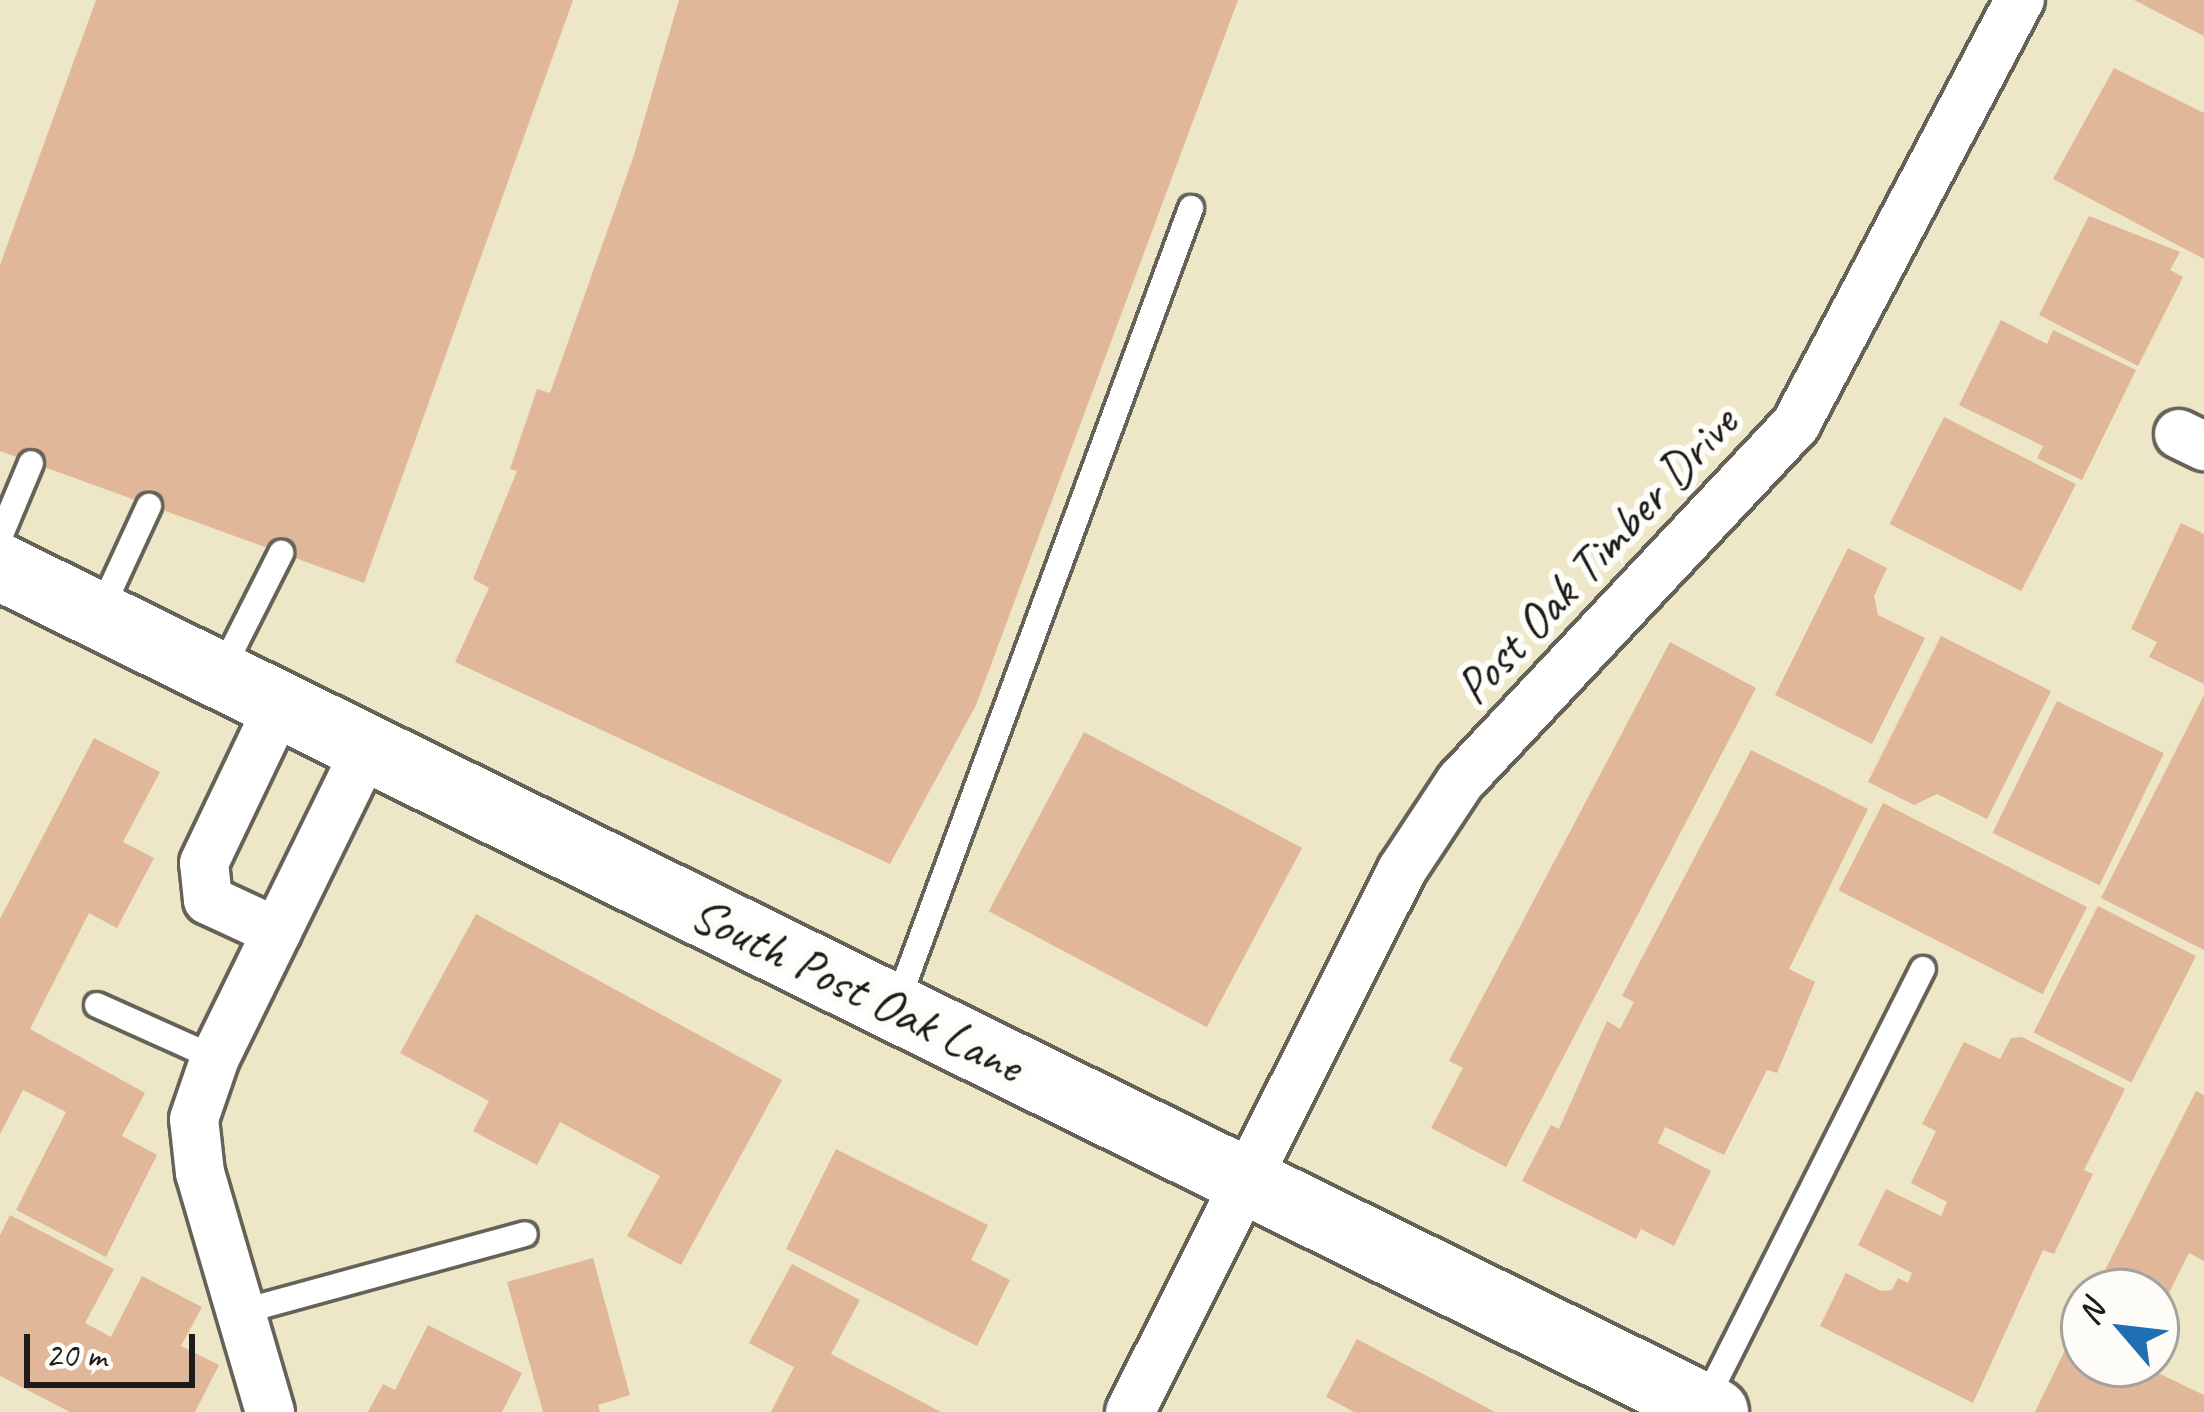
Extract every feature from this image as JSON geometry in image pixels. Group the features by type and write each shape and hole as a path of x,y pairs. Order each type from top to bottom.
{"main road":[{"name":"South Post Oak Lane","path":"0,567 1709,1409"}],"street":[{"name":"Post Oak Timber Drive","path":"1130,1412 1402,870 1460,782 1796,424 2020,0"},
{"path":"277,932 208,899 204,863 280,704"},
{"path":"270,1412 200,1173 194,1119 215,1058 368,748"}],"lane":[{"path":"896,1009 1192,208"},
{"path":"0,537 32,463"},
{"path":"98,615 149,506"},
{"path":"219,675 281,553"},
{"path":"1709,1409 1923,969"},
{"path":"97,1005 215,1058"},
{"path":"244,1311 525,1234"}],"building":[{"path":"96,0 573,0 364,583 0,451 0,265"},
{"path":"679,0 1238,0 976,705 890,864 455,662 489,588 473,579 517,471 510,469 537,389 550,393 633,158"},
{"path":"2134,0 2204,0 2204,36"},
{"path":"2114,68 2204,113 2204,259 2053,179"},
{"path":"2089,216 2180,252 2170,270 2183,277 2138,366 2039,315"},
{"path":"2001,320 2047,344 2053,330 2136,370 2082,480 2037,458 2043,446 1959,405"},
{"path":"1944,417 2076,484 2021,591 1890,524"},
{"path":"2181,523 2204,534 2204,684 2149,657 2157,642 2131,629"},
{"path":"1848,548 1887,568 1874,596 1878,615 1925,638 1872,744 1775,695"},
{"path":"1941,636 2051,691 1987,819 1937,794 1914,805 1868,782"},
{"path":"1670,642 1756,688 1506,1167 1431,1128 1463,1068 1449,1061"},
{"path":"2204,695 2204,950 2101,898"},
{"path":"2057,701 2164,753 2100,885 1993,833"},
{"path":"1084,732 1302,848 1207,1027 989,911"},
{"path":"94,738 160,772 123,842 154,858 117,928 89,913 30,1029 145,1093 122,1136 157,1155 106,1257 16,1210 66,1112 23,1090 0,1134 0,919"},
{"path":"1751,750 1868,809 1789,969 1815,982 1777,1073 1767,1070 1724,1155 1665,1127 1658,1143 1711,1171 1674,1246 1641,1229 1636,1239 1522,1181 1551,1125 1559,1129 1607,1021 1620,1029 1634,1002 1622,996"},
{"path":"1883,803 2087,907 2043,994 1839,890"},
{"path":"2098,906 2196,956 2132,1082 2034,1033"},
{"path":"476,914 782,1080 681,1265 627,1236 660,1176 560,1122 537,1165 473,1131 489,1101 400,1053"},
{"path":"2022,1037 2125,1089 2084,1170 2093,1174 2054,1254 2043,1250 1973,1403 1820,1326 1846,1273 1881,1291 1892,1290 1898,1278 1908,1283 1912,1273 1858,1245 1886,1189 1941,1216 1947,1202 1911,1183 1936,1131 1922,1124 1964,1042 2000,1059 2011,1038"},
{"path":"2196,1091 2204,1095 2204,1261 2189,1253 2180,1271 2106,1268"},
{"path":"836,1149 988,1225 971,1260 1010,1280 977,1346 786,1249"},
{"path":"10,1215 114,1269 85,1323 111,1337 142,1276 202,1307 181,1346 219,1365 195,1412 70,1412 0,1376 0,1235"},
{"path":"593,1258 630,1395 598,1405 600,1412 543,1412 507,1282"},
{"path":"792,1264 860,1300 831,1354 941,1412 771,1412 794,1367 749,1343"},
{"path":"428,1325 522,1373 502,1412 368,1412 383,1384 395,1390"},
{"path":"1357,1339 1495,1412 1354,1412 1326,1397"},
{"path":"2060,1360 2060,1388 2180,1388 2180,1384 2204,1395 2204,1412 2035,1412"}]}
